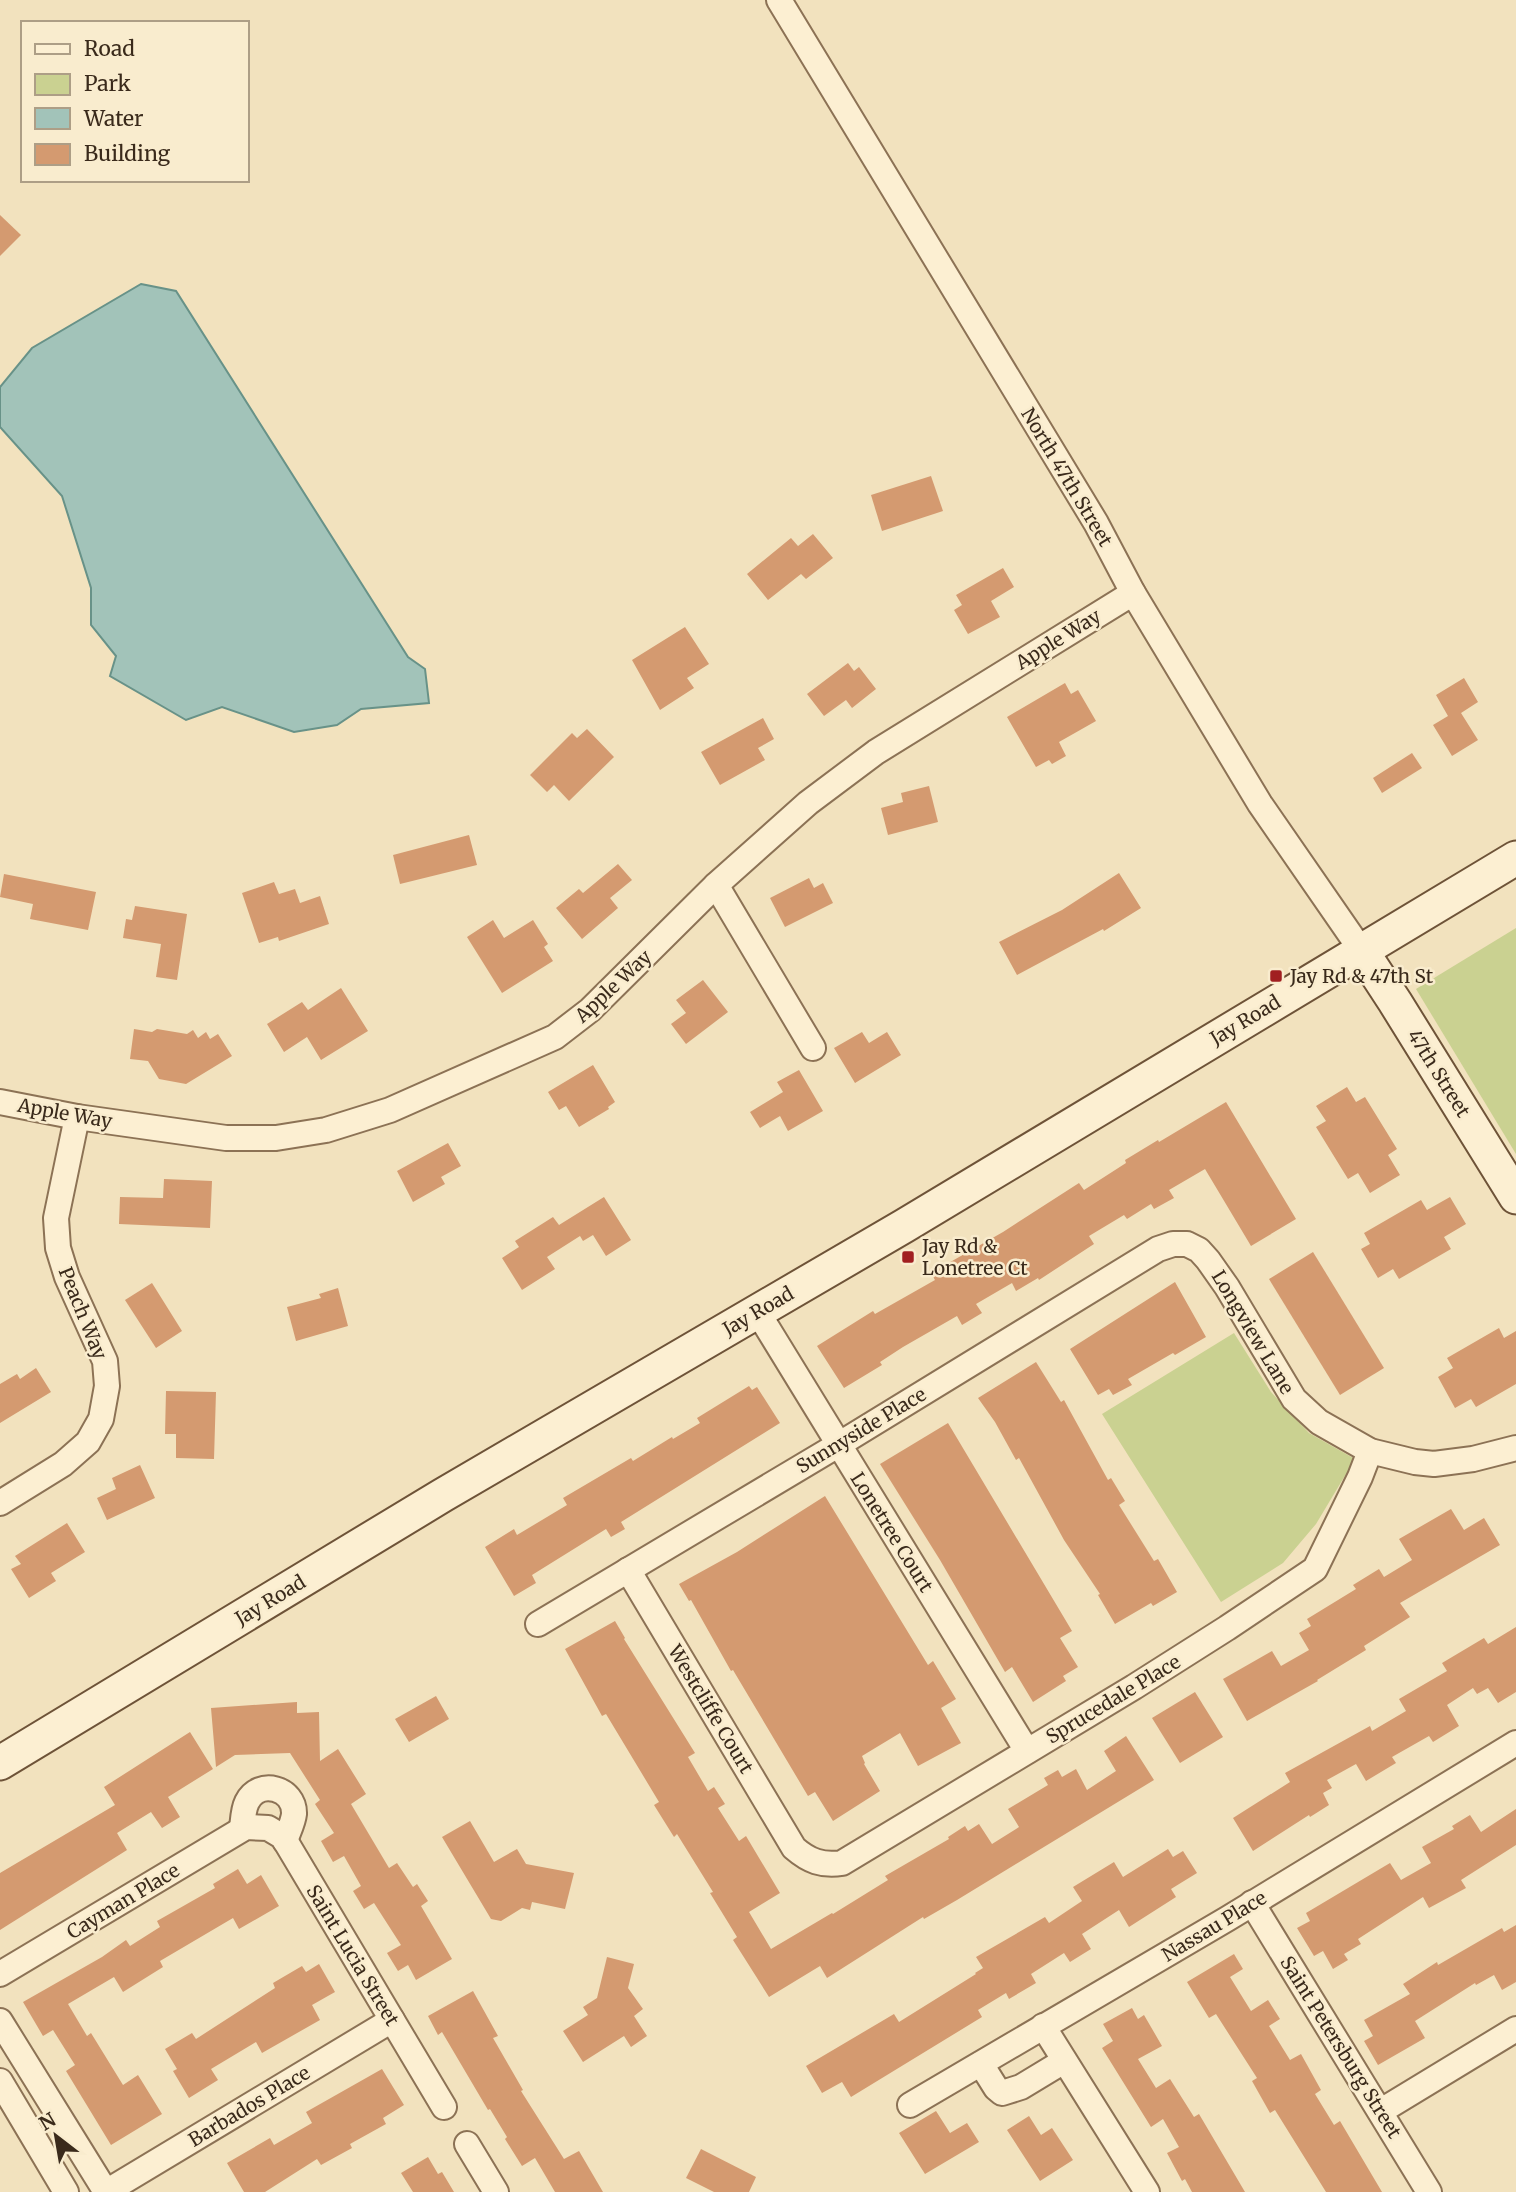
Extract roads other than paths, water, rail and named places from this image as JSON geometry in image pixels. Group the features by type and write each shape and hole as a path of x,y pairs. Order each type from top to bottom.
{"street":[{"name":"North 47th Street","path":"779,0 1096,523 1133,593 1260,804 1361,950"},
{"name":"Apple Way","path":"0,1102 77,1117 226,1138 276,1138 326,1130 390,1110 555,1037 590,1010 716,885 808,803 876,752 1133,593"},
{"name":"Jay Road","path":"0,1763 525,1446 904,1226 1516,858"},
{"path":"716,885 813,1048"},
{"name":"47th Street","path":"1361,950 1516,1197"},
{"name":"Peach Way","path":"0,1503 64,1464 88,1441 100,1419 107,1386 105,1361 67,1277 58,1248 56,1218 77,1117"},
{"name":"Sunnyside Place","path":"538,1624 1158,1249 1173,1244 1187,1244"},
{"name":"Longview Lane","path":"1187,1244 1199,1250 1208,1260 1294,1399 1319,1422 1370,1451 1415,1462 1434,1464 1473,1459 1516,1448"},
{"name":"Lonetree Court","path":"757,1311 1027,1751"},
{"name":"Sprucedale Place","path":"794,1848 806,1858 817,1862 830,1865 842,1863 1227,1628 1315,1569 1370,1451"},
{"name":"Westcliffe Court","path":"628,1570 794,1848"},
{"name":"Nassau Place","path":"910,2105 1516,1743"},
{"path":"268,1787 278,1789 292,1802 294,1812 285,1841 268,1828 244,1828 246,1804 259,1790 268,1787"},
{"name":"Cayman Place","path":"0,1975 244,1828"},
{"name":"Saint Lucia Street","path":"285,1841 444,2107"},
{"name":"Saint Petersburg Street","path":"1252,1903 1429,2192"},
{"path":"0,2021 106,2192"},
{"name":"Barbados Place","path":"106,2192 392,2021"},
{"path":"1043,2026 1147,2192"},
{"path":"1381,2111 1516,2029"},
{"path":"981,2064 1002,2093 1021,2087 1064,2061"},
{"path":"0,2081 66,2192"},
{"path":"467,2144 496,2192"}],"water":[{"path":"141,284 176,291 408,657 425,669 429,703 361,709 337,725 294,732 222,707 186,720 110,676 116,656 91,625 91,588 62,496 0,427 0,387 32,348"}],"place":[{"name":"Jay Rd & 47th St","path":"1276,976"},
{"name":"Jay Rd & Lonetree Ct","path":"908,1257"}]}
